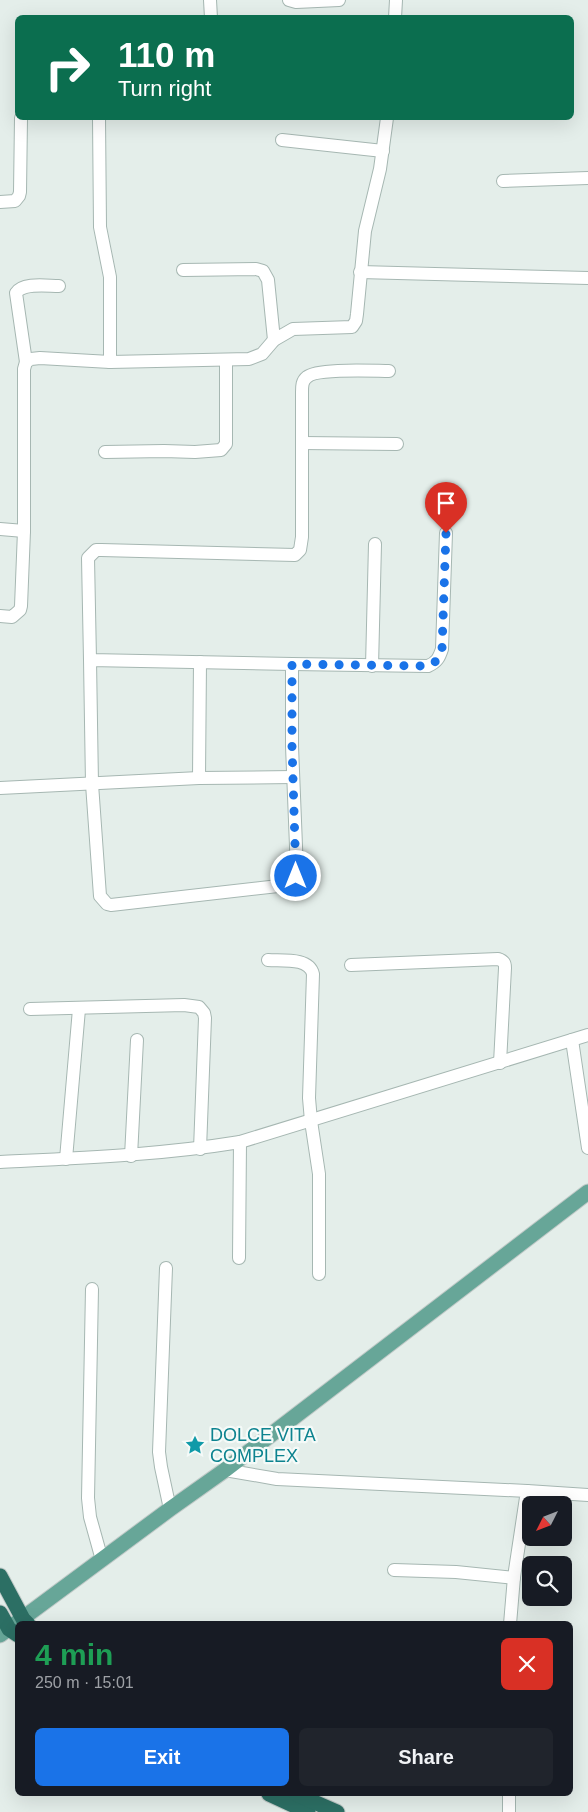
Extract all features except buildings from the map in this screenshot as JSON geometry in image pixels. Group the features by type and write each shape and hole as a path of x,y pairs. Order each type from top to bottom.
{"highway":[{"path":"0,1576 26,1621"},
{"path":"0,1614 9,1633"},
{"path":"273,1796 308,1812"},
{"path":"301,1796 337,1812"}],"main road":[{"path":"26,1621 102,1560 225,1470 588,1192"}],"street":[{"path":"210,0 211,15"},
{"path":"289,0 296,2 339,0"},
{"path":"395,15 396,0"},
{"path":"0,202 15,201 19,196 21,120"},
{"path":"99,120 100,227 110,277 110,362"},
{"path":"26,362 40,358 110,362 249,359 267,350 274,340 293,329 352,327 356,321 357,314 366,223 383,151 387,120"},
{"path":"282,140 383,151"},
{"path":"503,181 588,178"},
{"path":"183,270 256,269 263,271 268,280 274,340"},
{"path":"360,272 588,278"},
{"path":"0,616 12,617 20,610 24,531 24,369 26,362 16,293 25,287 58,286"},
{"path":"105,452 164,450 195,452 221,450 226,444 226,360"},
{"path":"292,664 296,871 294,880 290,883 107,904 100,896 92,784 88,558 96,550 292,556 298,553 302,537 302,385 307,376 328,372 390,371"},
{"path":"302,443 397,444"},
{"path":"0,530 24,531"},
{"path":"90,660 428,666 439,659 442,649 446,533"},
{"path":"372,666 376,544"},
{"path":"199,778 200,662"},
{"path":"0,788 199,778 293,777"},
{"path":"350,965 498,959 502,961 505,964 505,968 500,1063"},
{"path":"268,960 307,964 312,968 313,974 310,1072 311,1121 319,1174 319,1274"},
{"path":"30,1009 184,1005 195,1006 202,1010 205,1018 200,1149"},
{"path":"66,1159 79,1009"},
{"path":"0,1162 131,1156 200,1149 240,1142 588,1035"},
{"path":"131,1156 137,1040"},
{"path":"572,1040 588,1148"},
{"path":"239,1258 240,1142"},
{"path":"166,1268 159,1452 170,1509"},
{"path":"92,1289 88,1498 94,1534 102,1560"},
{"path":"225,1470 277,1479 588,1495"},
{"path":"510,1621 514,1578 527,1491"},
{"path":"394,1570 456,1572 514,1578"},
{"path":"509,1796 509,1812"}],"place":[{"name":"DOLCE VITA COMPLEX","path":"195,1445"}],"route":[{"path":"296,876 292,746 292,664 428,666 439,659 442,649 446,533"}]}
